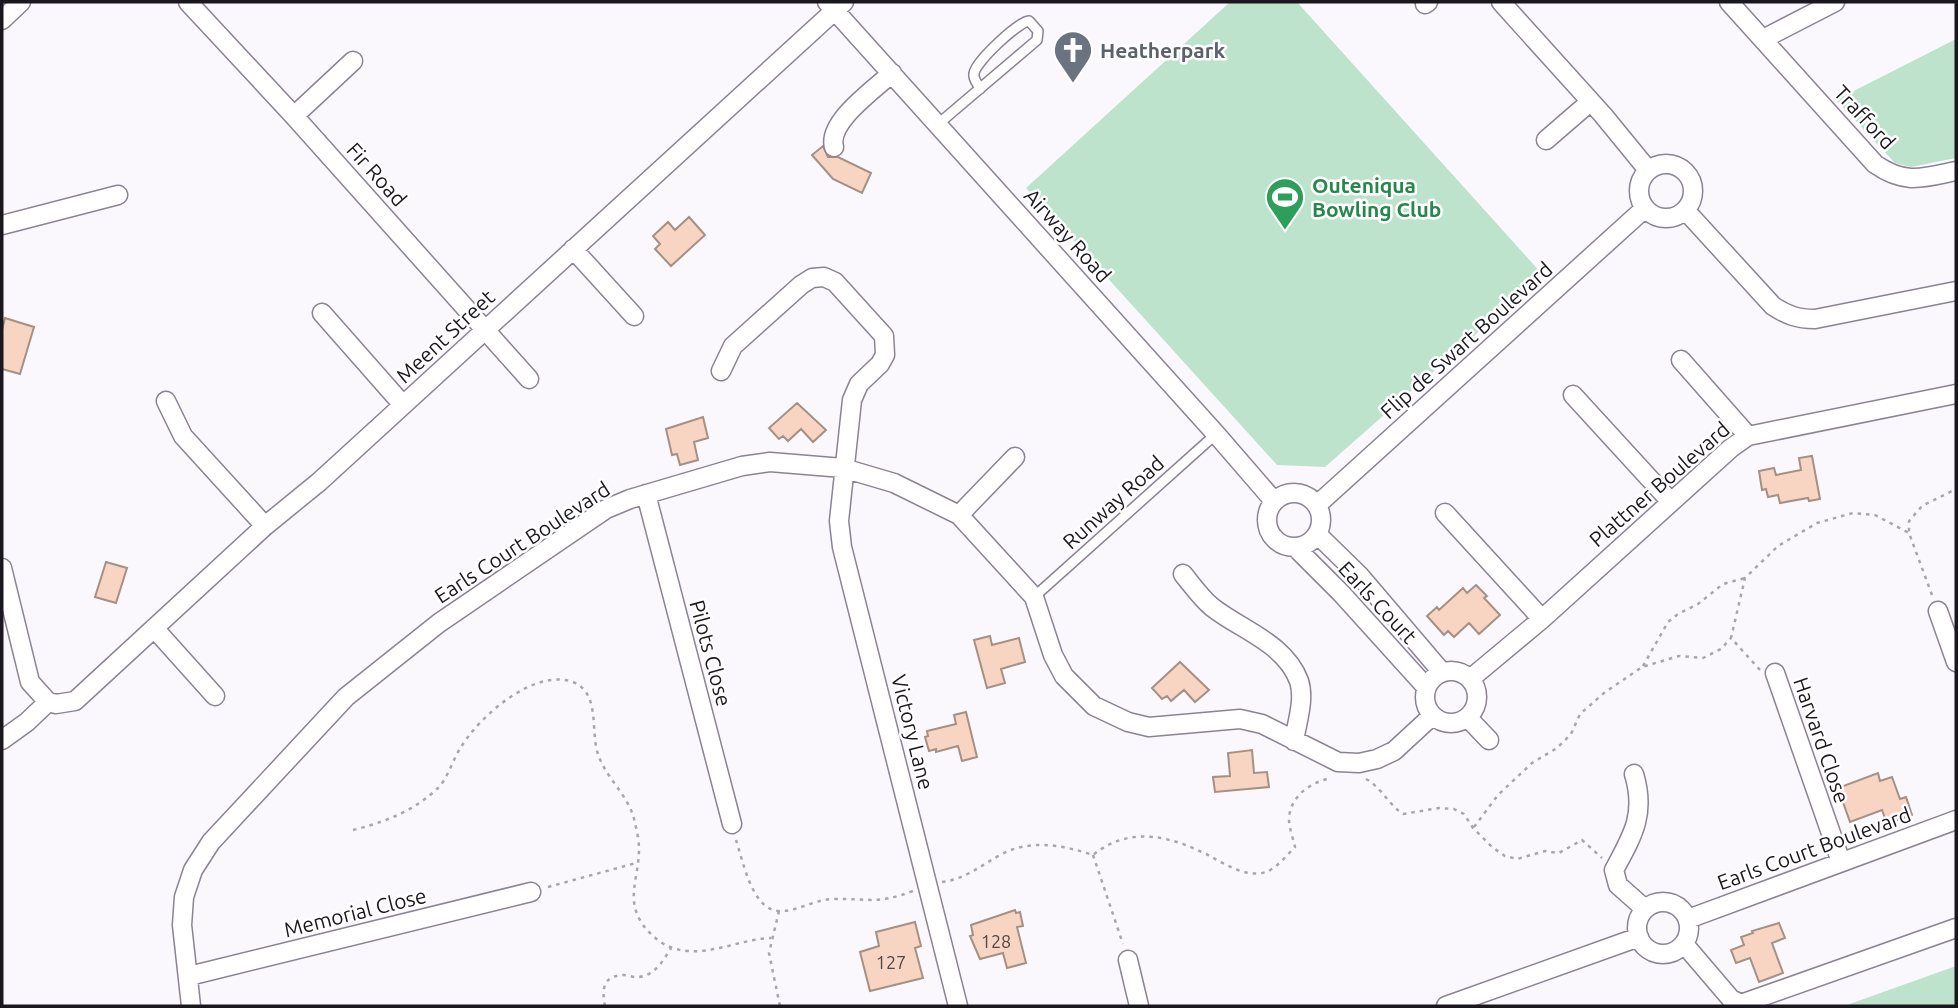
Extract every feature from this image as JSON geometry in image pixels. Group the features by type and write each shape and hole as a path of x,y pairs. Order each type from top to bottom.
{"street":[{"path":"2,20 21,2"},
{"name":"Fir Road","path":"188,2 294,116 529,379"},
{"path":"1501,2 1648,170"},
{"name":"Trafford","path":"1729,2 1875,164 1898,178 1918,179 1956,171"},
{"path":"1763,39 1835,2"},
{"name":"Airway Road","path":"835,5 937,125 1274,502"},
{"name":"Meent Street","path":"48,702 65,704 75,701 265,526 319,482 835,5"},
{"path":"294,116 353,61"},
{"path":"834,147 833,134 844,118 892,73"},
{"path":"1546,140 1590,102"},
{"path":"1669,165 1684,171 1693,189 1693,199 1686,211 1662,217 1644,209 1640,187 1648,170 1669,165"},
{"path":"2,225 118,195"},
{"name":"Flip de Swart Boulevard","path":"1317,505 1644,209"},
{"path":"1686,211 1773,306 1798,319 1815,319 1956,291"},
{"path":"573,249 634,316"},
{"name":"Victory Lane","path":"721,371 733,346 812,278 824,277 835,282 884,336 885,355 880,364 859,384 852,400 839,521 842,547 958,1006"},
{"path":"322,313 403,405"},
{"path":"1681,360 1748,436"},
{"name":"Plattner Boulevard","path":"1470,679 1542,619 1731,448 1748,436 1956,394"},
{"path":"1573,395 1671,502"},
{"path":"166,401 183,436 265,526"},
{"path":"959,515 1015,457"},
{"name":"Earls Court Boulevard","path":"191,1006 182,925 184,897 193,870 211,842 346,697 439,623 606,509 646,494 742,466 769,463 844,468 894,483 959,515 1034,597 1053,655 1064,676 1094,706 1128,722 1149,727 1240,719 1262,724 1338,762 1359,763 1394,751 1432,716"},
{"path":"1291,493 1310,498 1317,505 1322,520 1318,535 1308,544 1296,548 1283,546 1272,538 1267,526 1267,513 1274,502 1291,493"},
{"name":"Pilots Close","path":"646,494 732,824"},
{"path":"1445,513 1542,619"},
{"name":"Earls Court","path":"1318,535 1360,576 1441,671"},
{"name":"Earls Court","path":"1296,548 1426,687"},
{"path":"2,568 30,682 48,702 2,740"},
{"path":"1183,574 1212,606 1267,642 1292,668 1299,682 1301,697 1294,741"},
{"path":"1938,611 1956,662"},
{"path":"154,628 215,696"},
{"path":"1441,671 1456,671 1470,679 1476,688 1474,709 1468,718 1458,723 1447,723 1432,716 1424,700 1426,687 1441,671"},
{"name":"Harvard Close","path":"1775,673 1841,862"},
{"path":"1468,718 1489,740"},
{"path":"1634,774 1639,789 1636,826 1614,870 1618,885 1645,909"},
{"name":"Earls Court Boulevard","path":"1688,919 1956,820"},
{"name":"Memorial Close","path":"189,976 531,892"},
{"path":"1661,901 1670,902 1684,911 1690,928 1684,944 1678,950 1663,954 1648,950 1639,937 1637,922 1645,909 1661,901"},
{"path":"1684,944 1731,999 1741,1004 1956,928"},
{"path":"1446,1006 1639,937"},
{"path":"1128,960 1139,1006"}],"lane":[{"path":"937,125 980,89 1037,40 1038,31 1029,21 1024,21 1011,32 976,68 974,76 980,89"},
{"name":"Runway Road","path":"1034,597 1216,434"}],"path":[{"path":"1938,611 1909,533 1909,521 1922,506 1956,489"},
{"path":"1642,667 1668,622 1698,604 1723,584 1745,578 1778,546 1817,523 1853,513 1875,515 1909,533"},
{"path":"1473,828 1498,795 1532,764 1557,748 1571,734 1580,714 1604,693 1642,667 1679,656 1703,658 1720,649 1731,638 1745,578"},
{"path":"1731,638 1760,670 1775,673"},
{"path":"353,830 382,823 425,799 440,785 475,726 519,692 545,680 558,679 576,683 588,695 593,707 597,752 606,773 622,794 635,820 639,849 634,908 641,923 651,934 680,950 699,951 754,938 771,938"},
{"path":"1093,855 1108,842 1129,837 1158,837 1191,848 1236,869 1265,872 1274,868 1295,847 1289,821 1290,808 1303,791 1314,782 1339,778"},
{"path":"1357,779 1367,779 1378,787 1393,807 1403,814 1439,808 1454,809 1464,814 1473,828 1505,856 1517,859 1545,851 1559,853 1583,840 1614,870"},
{"path":"732,824 750,883 757,896 766,907 779,911 830,899 874,902 892,899 928,884 958,880 1018,847 1050,846 1093,855"},
{"path":"1093,855 1128,960"},
{"path":"531,892 637,863"},
{"path":"779,911 769,954 780,1006"},
{"path":"605,1006 604,983 609,978 622,975 639,977 654,971 671,947"}],"green space":[{"name":"Outeniqua Bowling Club","path":"1230,2 1297,2 1543,275 1325,467 1277,465 1026,188"},
{"path":"1956,39 1956,158 1911,167 1895,163 1836,100"},
{"path":"1956,966 1956,1006 1844,1006"}],"building":[{"path":"823,146 828,157 838,157 871,173 862,193 833,179 812,155"},
{"path":"689,217 705,235 671,266 655,249 660,244 653,236 668,222 675,230"},
{"path":"5,318 34,327 20,374 2,369 2,330"},
{"path":"797,403 826,430 813,442 801,429 788,441 783,436 779,439 769,428"},
{"path":"703,417 708,438 694,442 698,460 680,465 677,454 672,455 666,429"},
{"path":"1812,456 1820,499 1809,501 1808,498 1780,503 1778,495 1768,497 1766,489 1762,490 1759,471 1774,468 1776,475 1801,470 1799,458"},
{"path":"106,562 127,568 116,603 95,597"},
{"path":"1476,585 1500,615 1479,634 1469,623 1454,637 1448,631 1444,635 1427,616 1437,607 1439,610 1463,588 1467,593"},
{"path":"990,636 992,645 1019,638 1025,662 1001,669 1005,683 987,688 974,640"},
{"path":"1180,662 1209,690 1195,702 1184,690 1171,701 1167,696 1162,699 1152,688"},
{"path":"966,712 977,757 962,761 958,746 936,752 936,749 929,751 925,737 928,736 927,731 956,724 954,715"},
{"path":"1252,750 1254,773 1267,772 1269,787 1215,792 1213,777 1230,776 1228,753"},
{"path":"1878,773 1880,781 1892,777 1900,799 1906,797 1912,815 1887,824 1882,810 1850,822 1838,788"},
{"path":"1015,910 1016,913 1020,912 1023,926 1017,927 1026,963 1007,968 1003,953 980,959 970,936 973,935 971,925"},
{"path":"915,922 921,946 915,948 923,978 870,991 860,952 879,946 876,932"},
{"path":"1779,923 1785,938 1772,943 1783,973 1759,982 1750,958 1736,963 1731,950 1744,945 1741,937"}],"place":[{"name":"Heatherpark","path":"1073,84"},
{"name":"Outeniqua Bowling Club","path":"1285,231"}]}
